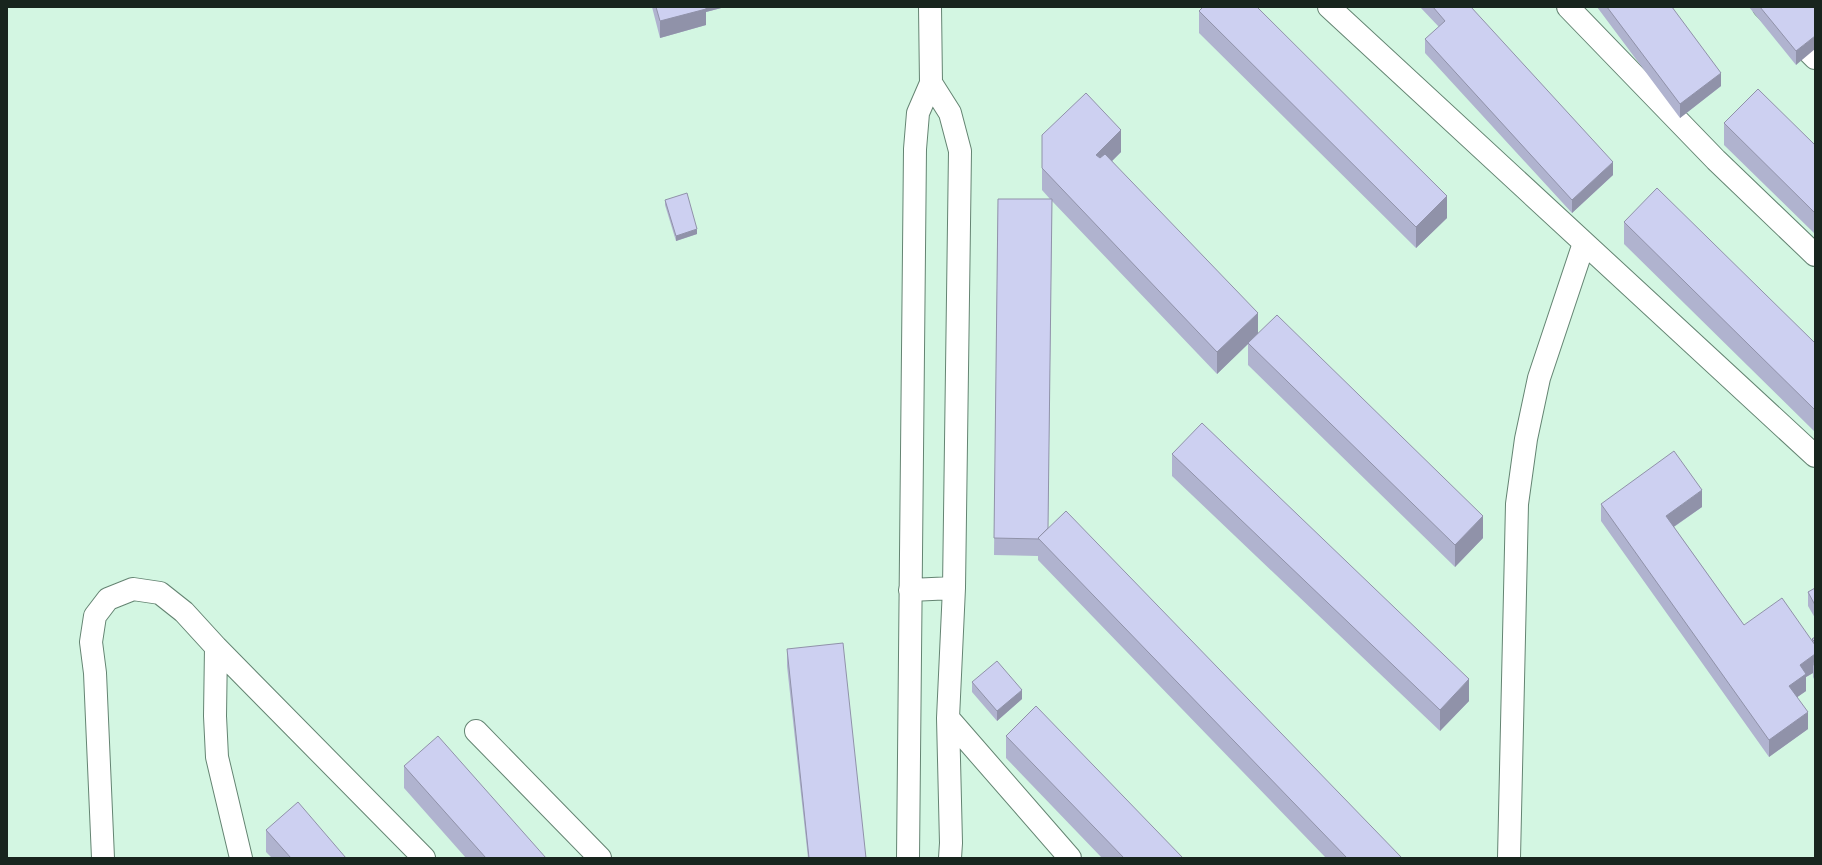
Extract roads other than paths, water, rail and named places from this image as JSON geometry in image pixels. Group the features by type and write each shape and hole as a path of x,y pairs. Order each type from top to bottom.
{"street":[{"path":"908,858 915,149 918,113 931,83 930,7"},
{"path":"1329,7 1815,456"},
{"path":"1568,7 1716,160 1815,255"},
{"path":"1764,7 1815,58"},
{"path":"931,83 950,113 960,151 954,588 948,718 951,843 950,858"},
{"path":"1509,858 1518,504 1526,439 1539,378 1584,243"},
{"path":"910,590 954,588"},
{"path":"103,858 95,673 91,642 95,616 108,599 133,589 160,593 184,612 216,647 424,858"},
{"path":"216,647 214,716 216,757 241,858"},
{"path":"948,718 1070,858"},
{"path":"476,731 600,858"}]}
